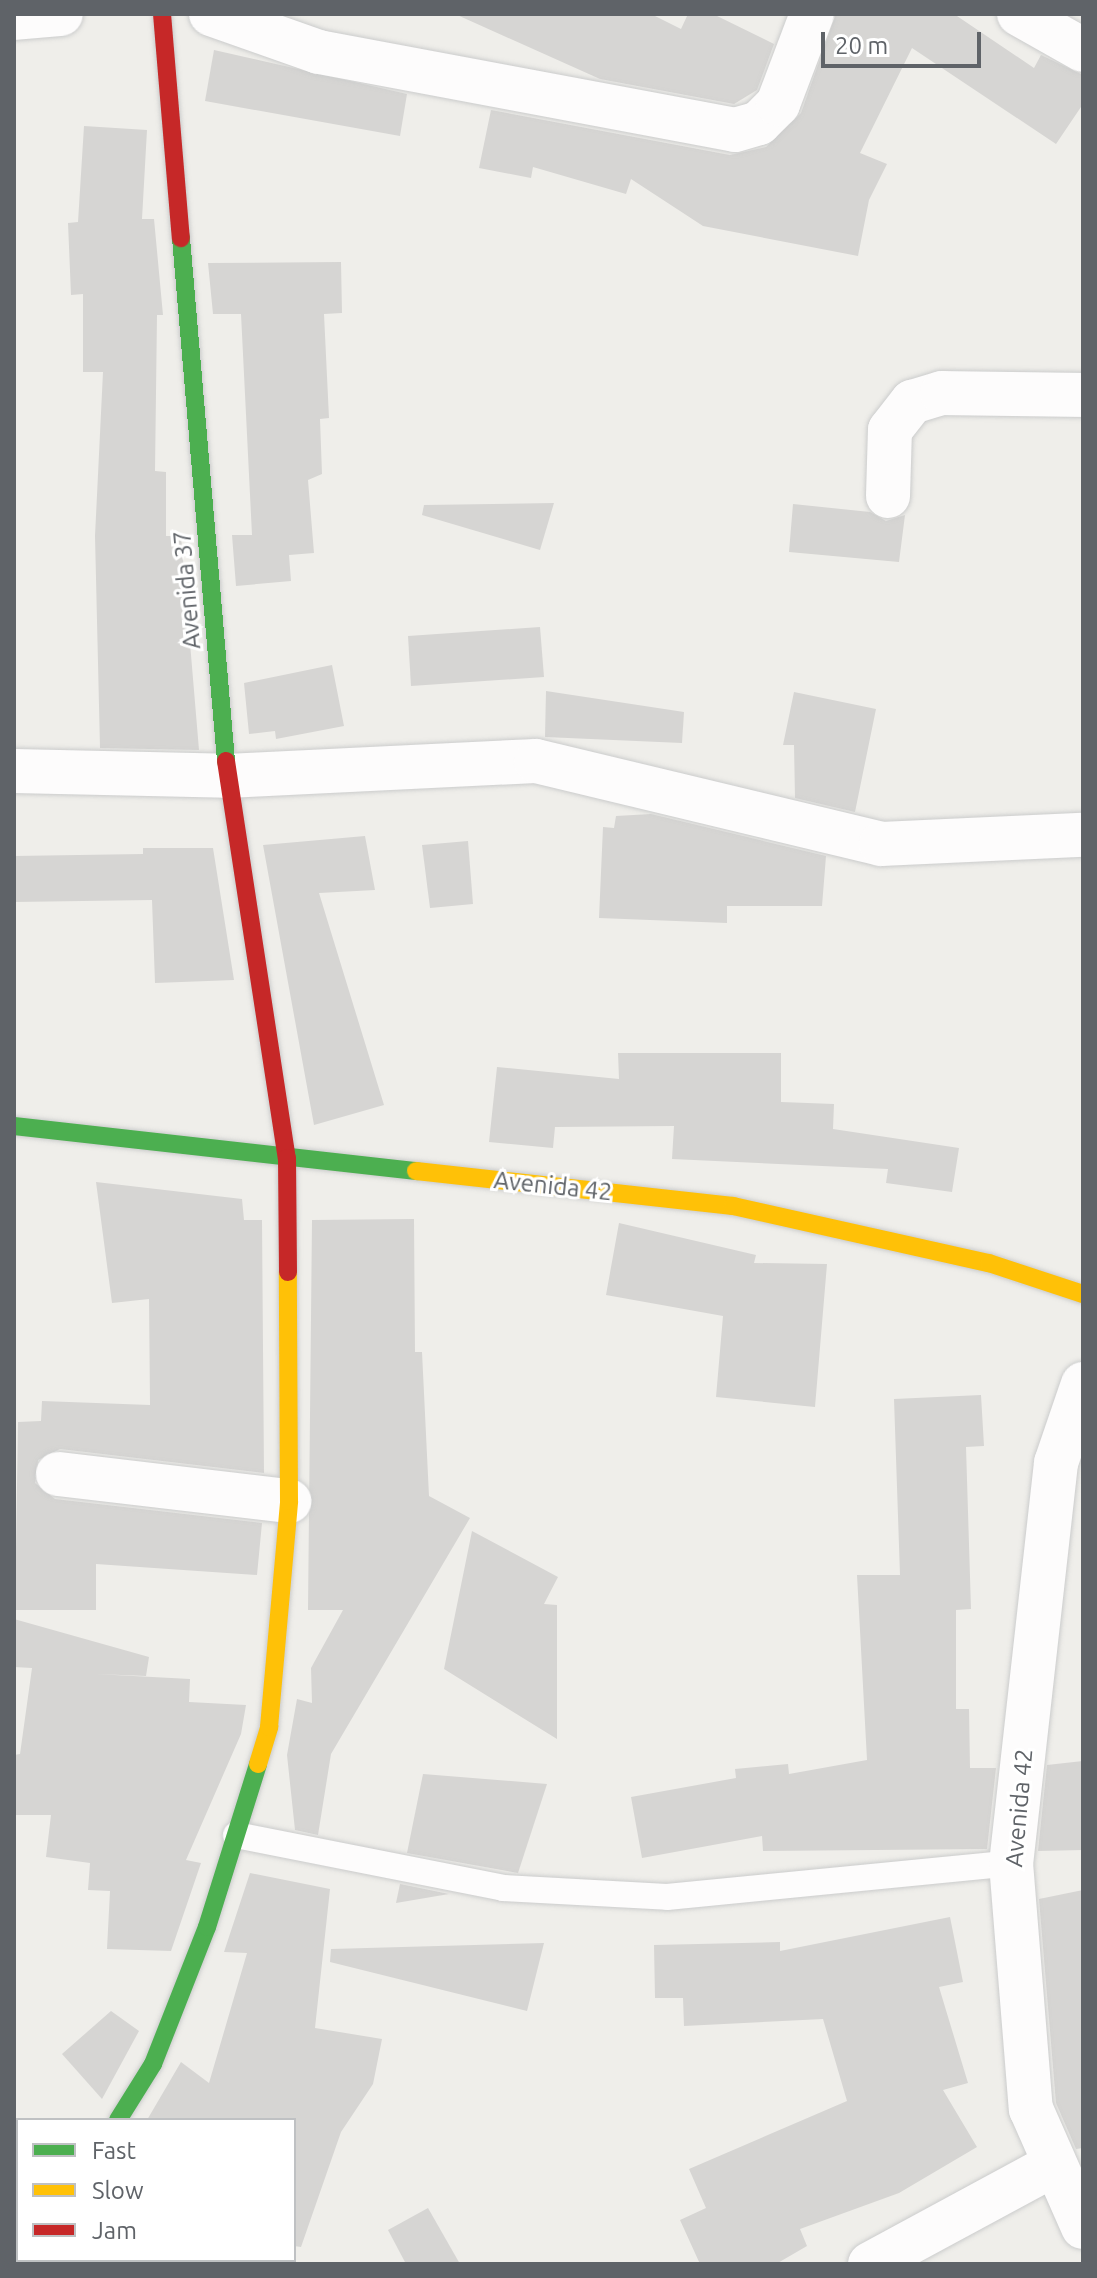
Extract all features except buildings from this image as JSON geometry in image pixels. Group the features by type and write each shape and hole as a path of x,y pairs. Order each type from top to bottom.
{"street":[{"path":"14,18 61,14"},
{"name":"Avenida 37","path":"119,2118 153,2064 236,1835 269,1727 289,1501 287,1158 227,776 162,14"},
{"path":"211,14 319,52 735,130 759,123 778,104 812,14"},
{"path":"1019,14 1083,50"},
{"path":"888,496 890,430 912,402 942,393 1083,395"},
{"path":"14,771 227,776 536,761 881,844 1083,835"},
{"name":"Avenida 42","path":"14,1126 733,1206 989,1263 1083,1294"},
{"name":"Avenida 42","path":"1083,1384 1056,1463 1011,1863 1031,2109 1053,2165 1083,2227"},
{"path":"58,1474 289,1501"},
{"path":"870,2264 1053,2165"}],"lane":[{"path":"236,1835 503,1888 667,1897 1011,1863"}],"traffic: fast":[{"path":"181,238 226,761"},
{"path":"14,1126 416,1171"},
{"path":"119,2118 153,2064 207,1927 258,1764"}],"traffic: slow":[{"path":"416,1171 733,1206 989,1263 1083,1294"},
{"path":"258,1764 269,1727 289,1501 288,1272"}],"traffic: jam":[{"path":"162,14 181,238"},
{"path":"226,761 287,1158 288,1272"}]}
